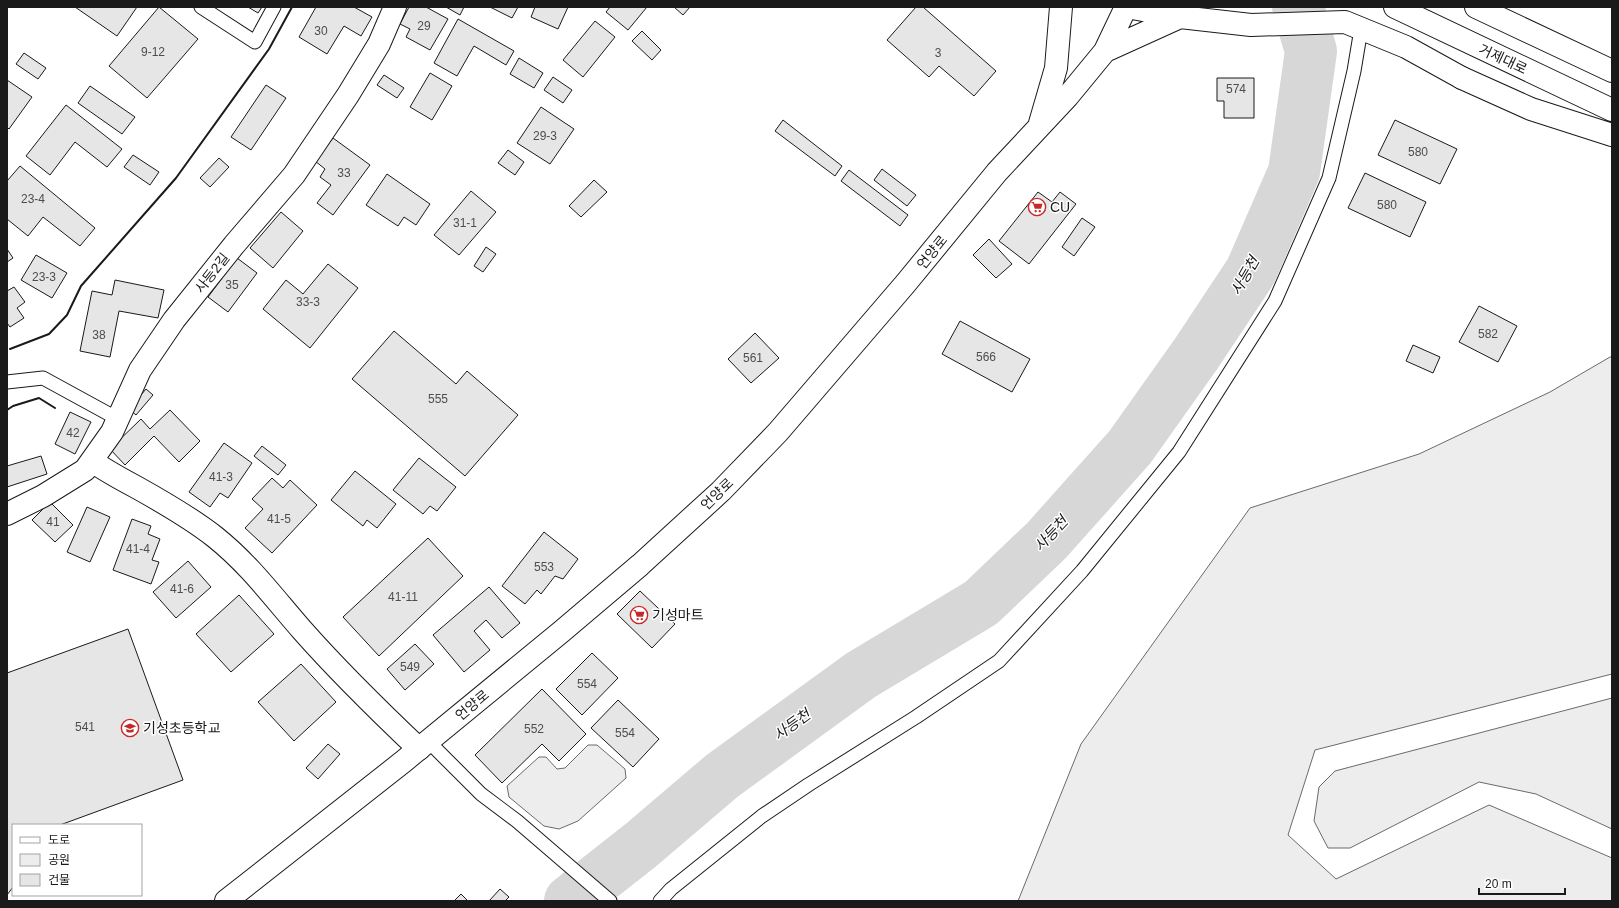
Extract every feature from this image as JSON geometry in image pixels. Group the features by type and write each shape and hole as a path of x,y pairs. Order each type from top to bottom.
{"main road":[{"name":"사등2길","path":"7,514 43,496 79,474 85,470 92,461 112,432 140,370 174,320 234,245 294,175 340,107 379,44 395,7"},
{"path":"1039,127 1056,68 1060,7"},
{"path":"1126,7 1180,17 1251,24 1353,26 1406,47 1462,78 1531,108 1612,135"},
{"name":"언양로","path":"226,901 424,745 634,570 721,491 778,432 906,283 997,172 1068,96 1105,51 1126,7"},
{"name":"거제대로","path":"1395,7 1612,110"},
{"path":"1476,7 1612,71"},
{"path":"1105,51 1180,17"},
{"path":"92,461 105,471 180,513 215,537 248,566 302,630 378,710 424,745"}],"lane":[{"path":"201,7 255,42 274,7"},
{"path":"660,901 671,889 762,816 808,785 916,717 999,661 1082,570 1179,452 1275,301 1329,178 1354,71 1353,26"},
{"path":"7,382 44,378 118,419"},
{"path":"424,745 481,794 563,860 610,901"}],"green space":[{"path":"1612,357 1612,674 1315,750 1288,835 1336,879 1489,805 1612,858 1612,901 1018,901 1081,744 1250,508 1419,454 1550,392"},
{"path":"1612,698 1612,829 1536,794 1479,782 1350,848 1328,848 1314,821 1319,787 1335,771"},
{"path":"588,745 597,745 625,769 626,778 578,821 559,829 544,826 509,797 507,786 539,757 546,757 557,769 565,768"}],"building":[{"path":"75,7 137,7 117,36"},
{"path":"159,7 198,39 147,98 109,66"},
{"path":"248,7 262,7 258,13"},
{"path":"316,7 354,7 372,17 361,36 344,26 327,54 299,37"},
{"path":"409,7 426,7 448,19 430,50 406,37 410,29 400,24"},
{"path":"446,7 464,7 460,15"},
{"path":"490,7 518,7 512,18"},
{"path":"535,7 568,7 558,29 531,17"},
{"path":"610,7 647,7 628,30 606,12"},
{"path":"674,7 690,7 683,15"},
{"path":"916,7 923,7 996,71 974,96 939,66 929,77 887,40"},
{"path":"458,19 514,51 506,65 474,46 457,76 434,63"},
{"path":"595,21 615,37 583,77 563,60"},
{"path":"642,31 661,50 652,60 632,41"},
{"path":"24,53 46,68 38,79 16,64"},
{"path":"519,58 543,73 534,88 510,74"},
{"path":"430,73 452,86 432,120 410,107"},
{"path":"384,75 404,88 397,98 377,85"},
{"path":"553,77 572,90 563,103 544,90"},
{"path":"1217,78 1254,78 1254,118 1224,118 1224,101 1217,101"},
{"path":"7,80 32,97 9,129 7,127"},
{"path":"266,85 286,98 251,150 231,137"},
{"path":"90,86 135,117 122,134 78,103"},
{"path":"66,105 122,149 107,167 75,142 50,175 26,156"},
{"path":"541,107 574,129 550,164 517,143"},
{"path":"783,120 842,166 835,176 775,131"},
{"path":"1395,120 1457,149 1440,184 1378,155"},
{"path":"333,138 370,165 333,215 317,203 331,185 320,177 325,169 315,161"},
{"path":"508,150 524,162 515,175 498,163"},
{"path":"133,155 159,172 150,185 124,167"},
{"path":"219,158 229,167 210,187 200,178"},
{"path":"20,166 95,228 80,246 43,217 28,236 7,219 7,181"},
{"path":"882,169 916,195 907,206 874,180"},
{"path":"849,170 908,215 900,226 841,181"},
{"path":"1365,173 1426,202 1410,237 1348,208"},
{"path":"387,174 430,204 416,225 404,217 398,226 366,205"},
{"path":"594,180 607,192 581,217 569,206"},
{"path":"471,191 496,212 459,255 434,235"},
{"path":"1038,192 1052,202 1060,192 1076,204 1029,264 999,241"},
{"path":"281,212 303,231 273,268 250,248"},
{"path":"1082,218 1095,227 1074,256 1062,247"},
{"path":"989,239 1012,264 996,278 973,255"},
{"path":"486,247 496,254 483,272 474,266"},
{"path":"7,249 13,258 7,262"},
{"path":"36,255 67,273 52,298 21,280"},
{"path":"237,258 257,273 228,312 208,297"},
{"path":"328,264 358,288 310,348 263,309 286,280 303,294"},
{"path":"115,280 164,290 158,318 119,311 110,357 80,351 92,291 112,295"},
{"path":"14,287 25,302 17,308 24,318 10,327 7,323 7,291"},
{"path":"1479,306 1517,326 1498,362 1459,342"},
{"path":"960,321 1030,359 1012,392 942,354"},
{"path":"394,331 456,384 467,371 518,415 465,476 352,379"},
{"path":"755,333 779,358 751,383 728,359"},
{"path":"1413,345 1440,357 1433,373 1406,361"},
{"path":"146,389 153,395 136,415 129,409"},
{"path":"170,410 200,441 179,462 154,436 125,465 110,449 141,419 150,429"},
{"path":"70,412 91,422 75,454 55,444"},
{"path":"224,443 252,463 228,498 220,493 210,507 189,492"},
{"path":"262,446 286,465 278,475 254,456"},
{"path":"41,456 47,474 7,487 7,466"},
{"path":"419,458 456,487 437,511 430,506 423,514 393,490"},
{"path":"355,471 396,504 377,528 367,520 363,526 331,500"},
{"path":"272,478 283,488 290,480 317,505 272,553 245,528 263,509 252,499"},
{"path":"50,502 73,525 55,542 32,520"},
{"path":"87,507 110,517 90,562 67,552"},
{"path":"132,519 151,526 148,534 160,539 152,560 159,562 151,584 113,570"},
{"path":"544,532 578,559 563,579 555,576 541,594 537,590 525,604 502,586"},
{"path":"428,538 463,576 379,656 343,617"},
{"path":"188,561 211,587 176,618 153,592"},
{"path":"489,587 520,623 502,638 486,620 474,631 490,650 464,672 433,635"},
{"path":"640,591 675,624 652,648 617,614"},
{"path":"239,595 274,634 231,672 196,634"},
{"path":"128,629 183,780 63,824 12,824 12,888 7,895 7,673"},
{"path":"415,644 434,664 405,690 387,669"},
{"path":"592,653 618,678 582,715 556,689"},
{"path":"301,664 336,702 294,741 258,702"},
{"path":"542,689 586,734 559,761 542,744 502,783 475,755"},
{"path":"618,700 659,739 633,767 591,728"},
{"path":"328,744 340,754 318,779 306,768"},
{"path":"500,889 509,897 505,901 489,901"},
{"path":"461,894 468,901 454,901"}],"waterway":[{"name":"사등천","path":"570,901 641,845 722,776 861,675 981,603 1047,540 1130,447 1196,354 1251,271 1294,172 1311,51 1298,7"}],"wall":[{"path":"10,349 49,334 67,315 81,286 176,178 269,49 292,7"},
{"path":"7,410 13,406 39,398 55,408"}],"place":[{"name":"CU","path":"1037,207"},
{"name":"기성마트","path":"639,615"},
{"name":"기성초등학교","path":"130,728"}]}
